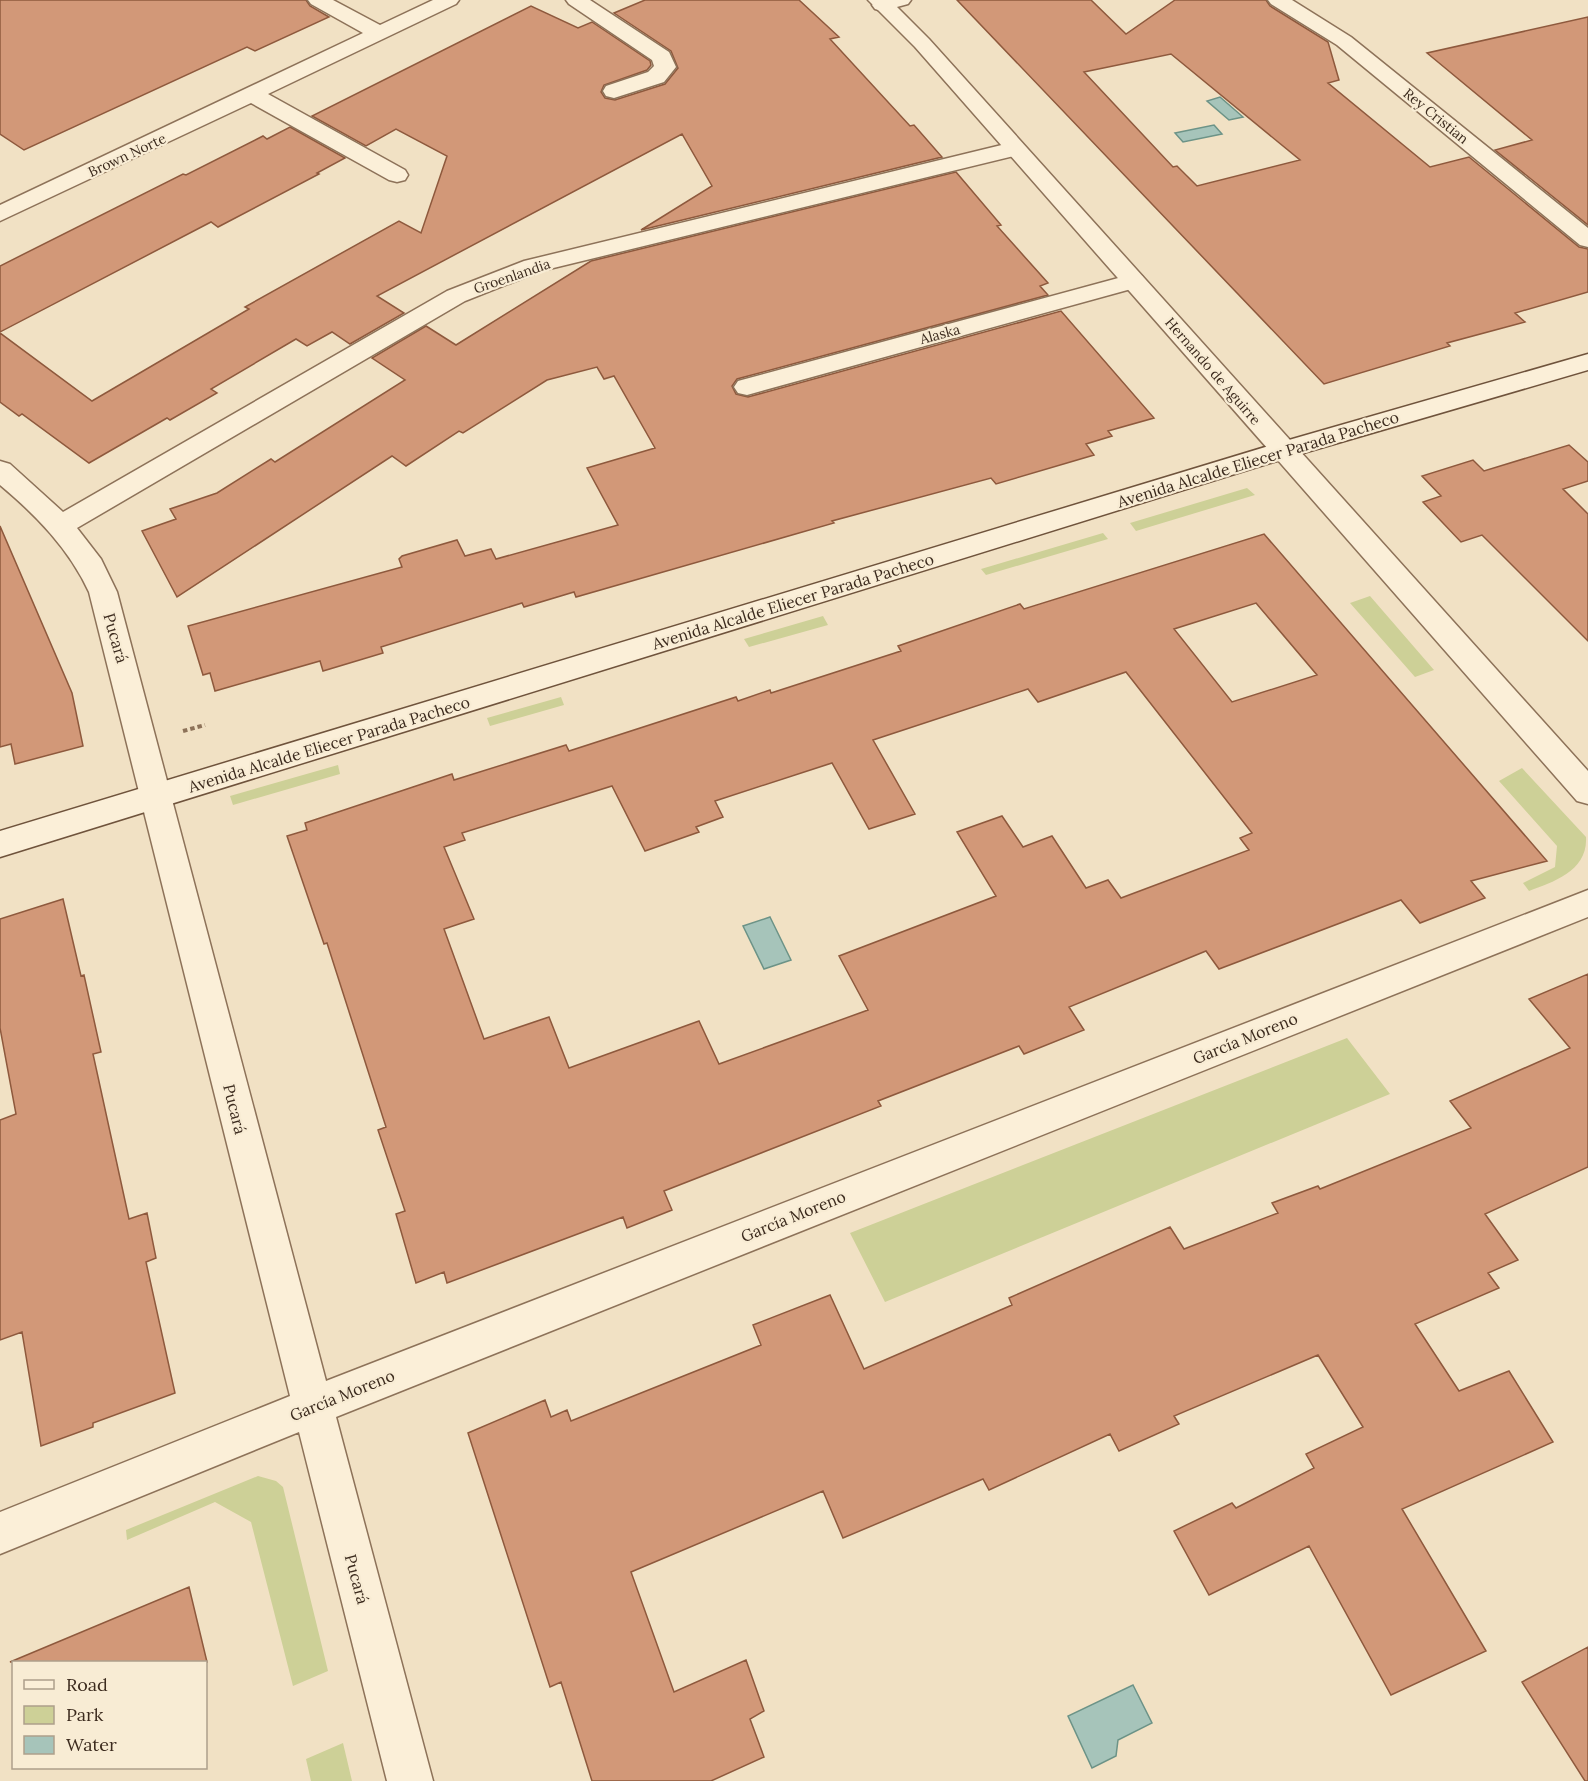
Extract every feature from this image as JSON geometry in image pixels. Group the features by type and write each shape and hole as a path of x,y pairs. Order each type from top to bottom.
{"street":[{"path":"318,0 379,33"},
{"name":"Brown Norte","path":"0,214 449,0"},
{"path":"576,0 661,57 665,67 656,77 614,91"},
{"name":"Rey Cristian","path":"1278,0 1344,41 1588,240"},
{"name":"Hernando de Aguirre","path":"884,1 1588,792"},
{"path":"253,95 397,175"},
{"name":"Groenlandia","path":"60,526 456,296 497,278 591,251 1014,149"},
{"name":"Alaska","path":"747,387 1133,281"},
{"name":"Avenida Alcalde Eliecer Parada Pacheco","path":"0,844 1284,450 1588,362"},
{"name":"Pucará","path":"0,470 60,526 91,566 103,592 410,1781"},
{"name":"García Moreno","path":"0,1533 435,1357 1588,903"}],"green space":[{"path":"1247,488 1255,495 1136,531 1130,523"},
{"path":"1103,533 1108,539 986,575 981,569"},
{"path":"1370,596 1434,670 1415,677 1350,603"},
{"path":"823,616 828,625 749,647 744,639"},
{"path":"561,697 564,705 490,726 487,718"},
{"path":"338,765 340,774 233,805 230,796"},
{"path":"1522,768 1586,837 1585,849 1575,867 1558,879 1529,891 1523,883 1555,867 1557,846 1499,781"},
{"path":"1347,1038 1390,1094 885,1302 850,1233"},
{"path":"258,1476 276,1481 283,1487 328,1671 293,1686 251,1522 215,1502 127,1540 126,1530"},
{"path":"343,1743 352,1781 311,1781 306,1759"}],"water":[{"path":"1220,97 1243,117 1229,120 1207,101"},
{"path":"1214,125 1222,134 1183,142 1175,133"},
{"path":"770,917 791,960 764,969 743,926"},
{"path":"1133,1685 1152,1723 1118,1740 1116,1756 1092,1768 1068,1716"}],"building":[{"path":"0,0 306,0 310,6 329,17 255,51 247,47 24,150 0,134"},
{"path":"645,0 799,0 839,37 830,39 910,126 914,125 942,157 641,230 712,186 682,134 377,296 404,313 350,344 332,332 307,346 296,339 211,389 217,393 170,420 167,418 89,463 22,414 19,416 0,402 0,333 92,401 249,309 245,307 399,221 421,233 447,156 396,129 366,146 312,116 531,6 578,28 592,22 650,61 651,65 647,70 604,85 601,92 605,98 615,100 665,84 678,68 671,51 614,13"},
{"path":"957,0 1091,0 1126,34 1175,0 1266,0 1270,6 1328,42 1339,80 1328,83 1430,167 1469,157 1579,247 1588,249 1588,292 1515,313 1525,322 1447,343 1450,346 1324,384","holes":["1171,54 1300,160 1197,186 1177,166 1173,167 1084,72"]},
{"path":"1588,17 1588,225 1495,150 1532,140 1427,53"},
{"path":"290,127 345,158 218,227 211,222 0,332 0,266 183,174 186,175 263,136 267,139"},
{"path":"956,172 1001,225 997,226 1048,283 1040,286 1048,295 737,379 732,386 736,394 748,397 1061,311 1154,418 1108,431 1112,436 1086,444 1094,455 996,484 991,478 832,521 834,523 576,597 574,592 524,607 522,603 381,647 383,653 323,671 320,661 215,691 210,673 203,675 188,626 402,567 399,559 402,556 457,540 465,556 491,549 496,559 618,525 587,468 655,448 614,376 604,379 597,367 547,380 463,433 459,431 406,466 392,456 177,597 142,531 176,519 170,509 217,493 271,459 275,462 405,380 372,358 426,326 456,345 591,261"},
{"path":"1569,445 1588,462 1588,481 1563,489 1588,514 1588,641 1482,535 1461,542 1423,502 1441,496 1422,476 1473,460 1484,471"},
{"path":"0,526 72,693 83,746 15,764 11,744 0,747"},
{"path":"1264,534 1547,861 1471,881 1485,898 1420,923 1401,900 1219,969 1206,951 1069,1007 1084,1030 1024,1054 1019,1046 878,1101 881,1106 664,1191 672,1210 627,1228 623,1217 447,1283 444,1272 416,1283 396,1214 405,1211 378,1130 386,1127 327,943 324,944 287,836 307,830 305,823 452,774 454,780 566,745 569,751 736,697 738,701 770,690 771,693 901,651 898,646 1020,604 1024,609","holes":["1256,603 1317,675 1232,702 1174,629","1126,672 1252,833 1240,838 1249,850 1121,898 1108,880 1086,888 1052,836 1023,847 1002,816 957,832 996,896 839,956 868,1010 719,1064 699,1021 569,1068 549,1017 484,1039 444,929 474,919 444,847 465,840 462,833 612,786 645,851 699,832 696,827 723,817 715,801 832,763 869,829 915,814 873,740 1028,689 1038,702"]},
{"path":"63,899 81,976 84,975 101,1052 93,1054 129,1219 147,1213 156,1258 146,1262 175,1393 93,1423 93,1427 41,1446 22,1332 0,1340 0,1120 16,1114 0,1028 0,919"},
{"path":"1588,974 1588,1167 1485,1214 1518,1260 1488,1273 1499,1288 1415,1324 1459,1391 1509,1371 1553,1442 1402,1509 1486,1651 1391,1695 1309,1546 1209,1595 1174,1531 1232,1503 1236,1508 1314,1468 1306,1454 1363,1427 1318,1355 1174,1416 1179,1424 1119,1451 1110,1434 989,1490 983,1479 843,1538 823,1491 631,1572 674,1692 746,1660 764,1711 750,1719 764,1757 711,1781 592,1781 561,1682 550,1687 468,1433 545,1400 551,1417 567,1410 571,1421 761,1345 753,1325 830,1295 864,1369 1012,1305 1009,1298 1170,1227 1184,1249 1278,1213 1272,1203 1318,1186 1320,1189 1471,1128 1450,1101 1570,1048 1529,999"},
{"path":"189,1587 207,1661 12,1661"},
{"path":"1588,1647 1588,1781 1585,1781 1522,1682"}]}
